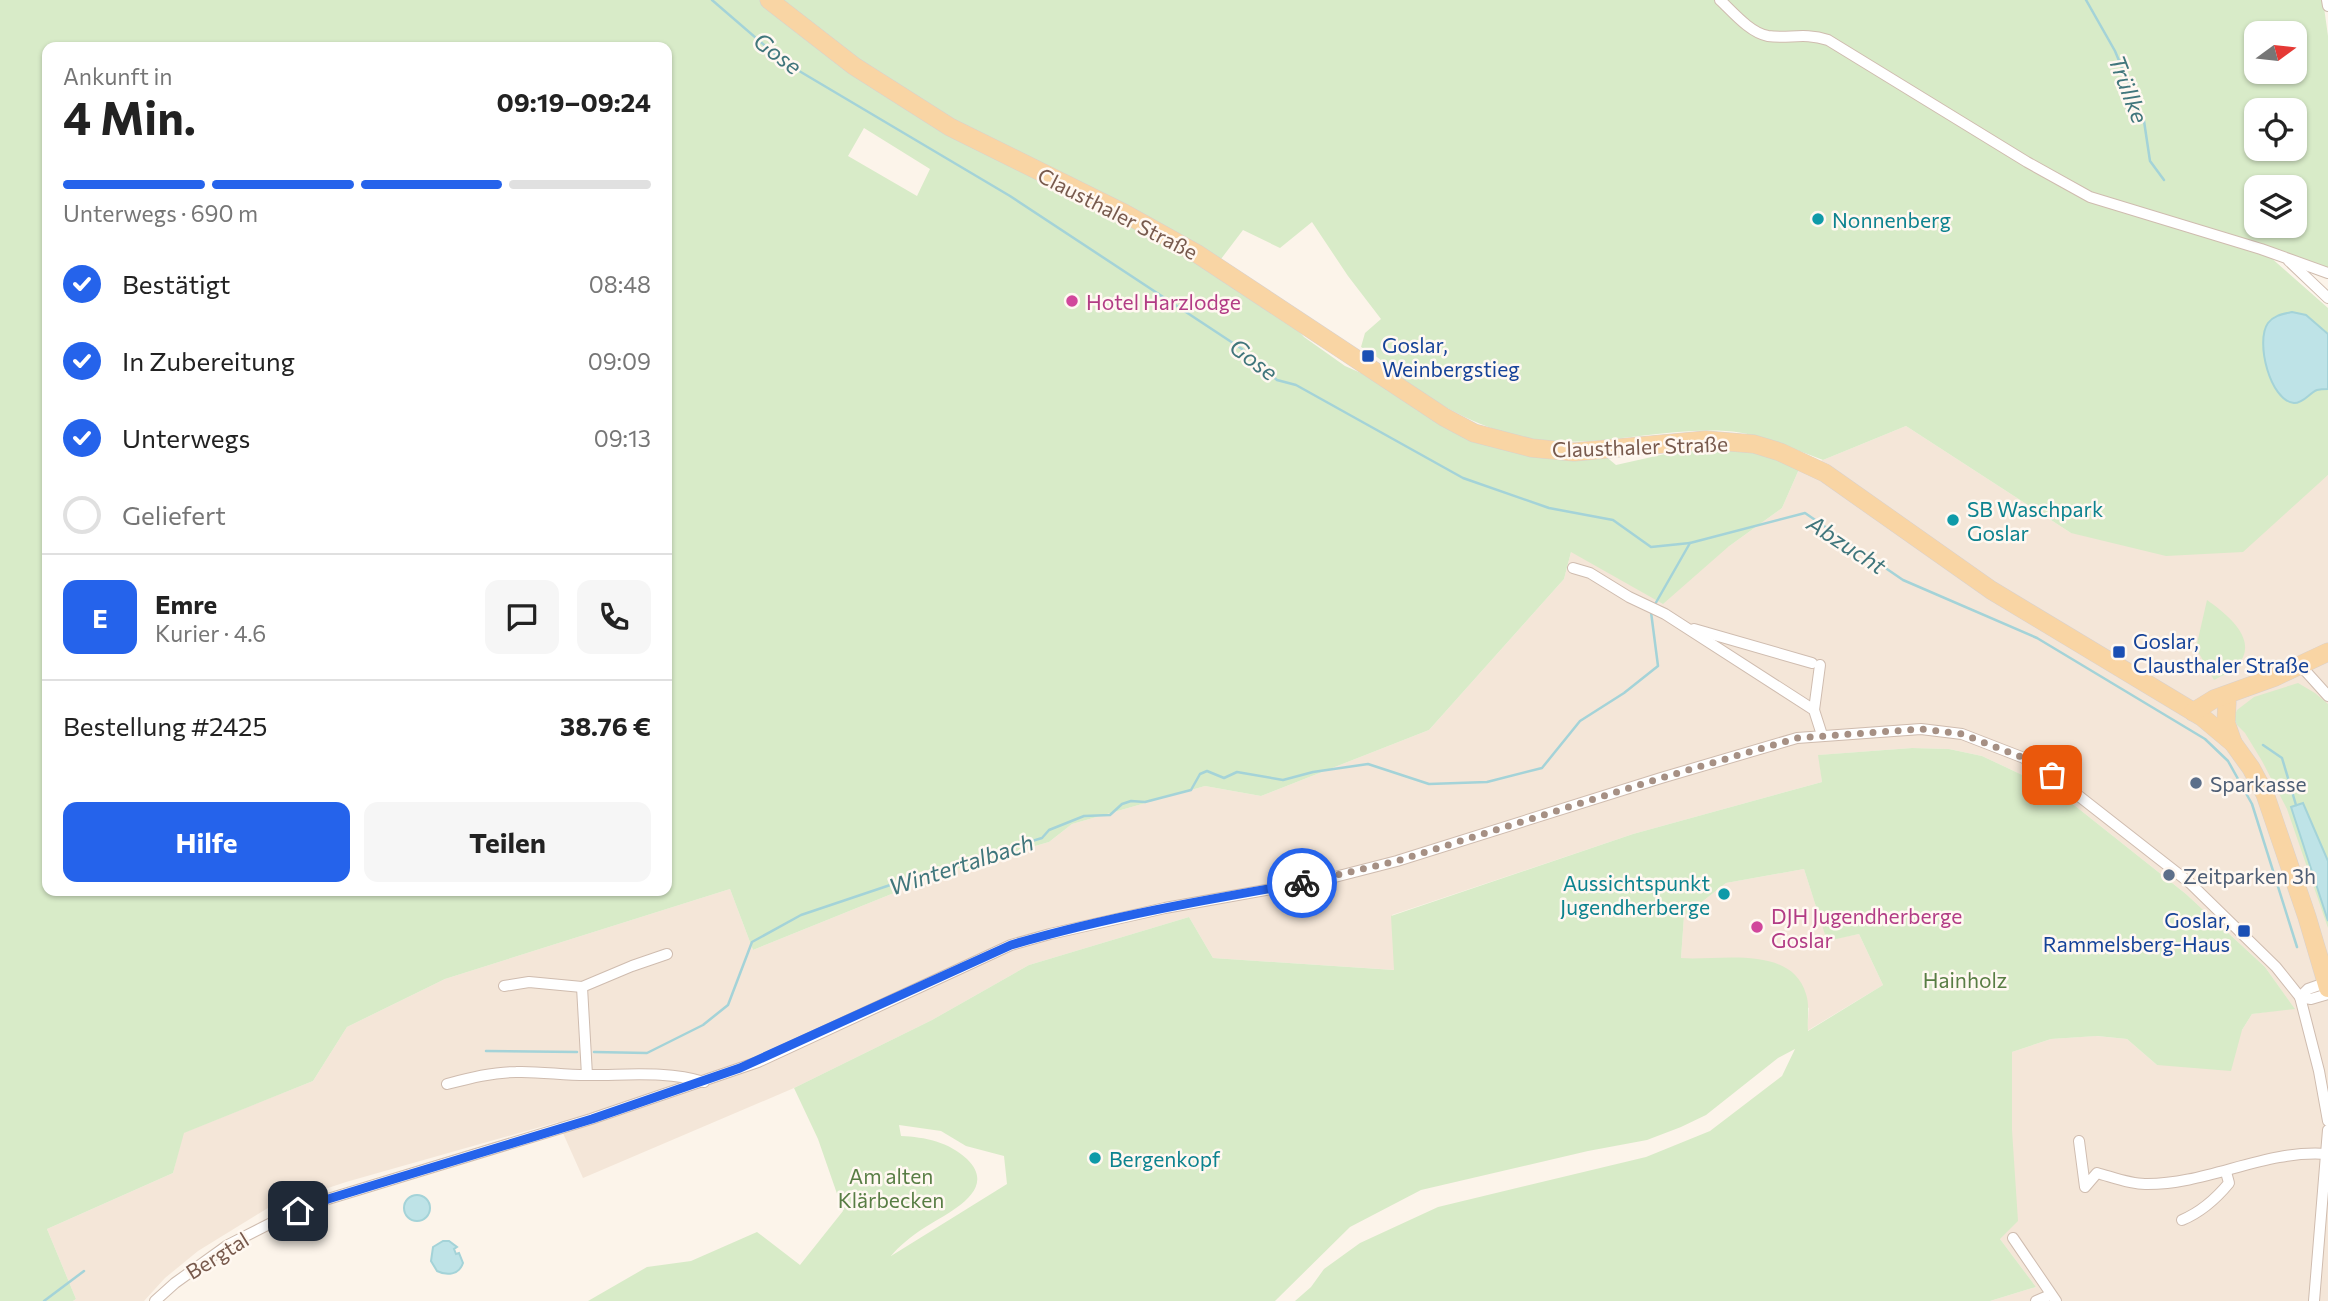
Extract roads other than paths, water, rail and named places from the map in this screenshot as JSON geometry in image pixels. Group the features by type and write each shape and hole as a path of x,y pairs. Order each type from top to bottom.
{"main road":[{"name":"Clausthaler Straße","path":"769,0 854,66 950,127 1124,213 1196,253 1444,417 1474,433 1532,448 1574,452 1706,440 1754,444 1780,452 1841,483 1991,590 2197,715 2233,743 2265,794 2328,987"},
{"path":"2197,715 2214,699 2233,696 2328,652"},
{"path":"2233,696 2226,723 2233,743"},
{"name":"Clausthaler Straße","path":"2307,917 2328,962"}],"street":[{"path":"1720,0 1754,30 1766,36 1814,36 1828,40 2026,162 2090,197 2328,273"},
{"path":"2327,0 2328,6"},
{"path":"2284,257 2328,298"},
{"path":"1573,568 1590,573 1665,614 1814,710"},
{"path":"1682,625 1816,664 1814,710 1822,735"},
{"path":"2301,666 2328,696"},
{"name":"Bergtal","path":"155,1301 175,1283 228,1245 283,1217 328,1199 592,1119 758,1062 1011,945 1154,911 1327,879 1397,861 1797,738 1921,729 1962,734 2024,758 2052,775 2190,883 2276,967 2300,997"},
{"path":"503,986 529,982 582,987 667,954"},
{"path":"582,987 587,1075"},
{"path":"2328,987 2308,989 2300,997 2319,1071 2328,1121"},
{"path":"447,1084 477,1076 515,1072 659,1074 689,1077 704,1082"},
{"path":"2314,1301 2328,1130"},
{"path":"2079,1141 2085,1186 2097,1173 2142,1185 2226,1172 2302,1152 2327,1154"},
{"path":"2182,1220 2199,1212 2220,1194 2229,1183 2226,1172"},
{"path":"2013,1238 2053,1298 2036,1301"}],"water":[{"path":"2292,312 2306,315 2328,334 2328,389 2317,390 2294,403 2285,400 2272,382 2263,343 2264,332 2270,320"},
{"path":"2303,803 2328,861 2328,921 2291,807"},
{"path":"417,1195 426,1199 430,1208 426,1217 417,1221 408,1217 404,1208 408,1199"},
{"path":"443,1241 449,1241 457,1247 454,1249 463,1263 459,1270 452,1273 437,1271 431,1261 433,1247"}],"waterway":[{"name":"Gose","path":"712,0 784,62 1010,196 1242,349 1277,380 1296,385 1463,478 1549,508 1613,520 1651,547 1690,543"},
{"name":"Trüllke","path":"2086,0 2115,51 2144,121 2150,161 2164,180"},
{"name":"Abzucht","path":"1654,606 1690,543 1805,513 1903,580 2037,638 2205,739 2228,761 2252,804 2297,947"},
{"name":"Wintertalbach","path":"594,1052 647,1053 703,1025 728,1005 752,942 801,915 1042,838 1049,830 1084,816 1110,815 1122,804 1131,801 1145,802 1191,790 1200,774 1207,771 1224,778 1237,772 1283,780 1313,772 1368,764 1429,784 1487,782 1542,768 1580,721 1624,693 1658,666 1651,612"},
{"path":"2263,745 2282,758 2296,805"},
{"name":"Wintertalbach","path":"486,1051 577,1052"},
{"name":"Wintertalbach","path":"44,1301 84,1271"}],"place":[{"name":"Nonnenberg","path":"1818,219"},
{"name":"Hotel Harzlodge","path":"1072,301"},
{"name":"Goslar, Weinbergstieg","path":"1368,356"},
{"name":"SB Waschpark Goslar","path":"1953,520"},
{"name":"Goslar, Clausthaler Straße","path":"2119,652"},
{"name":"Sparkasse","path":"2196,783"},
{"name":"Zeitparken 3h","path":"2169,875"},
{"name":"Aussichtspunkt Jugendherberge","path":"1724,894"},
{"name":"DJH Jugendherberge Goslar","path":"1757,927"},
{"name":"Goslar, Rammelsberg-Haus","path":"2244,931"},
{"name":"Bergenkopf","path":"1095,1158"}],"park label":[{"name":"Hainholz","path":"1965,979"},
{"name":"Am alten Klärbecken","path":"891,1187"}]}
